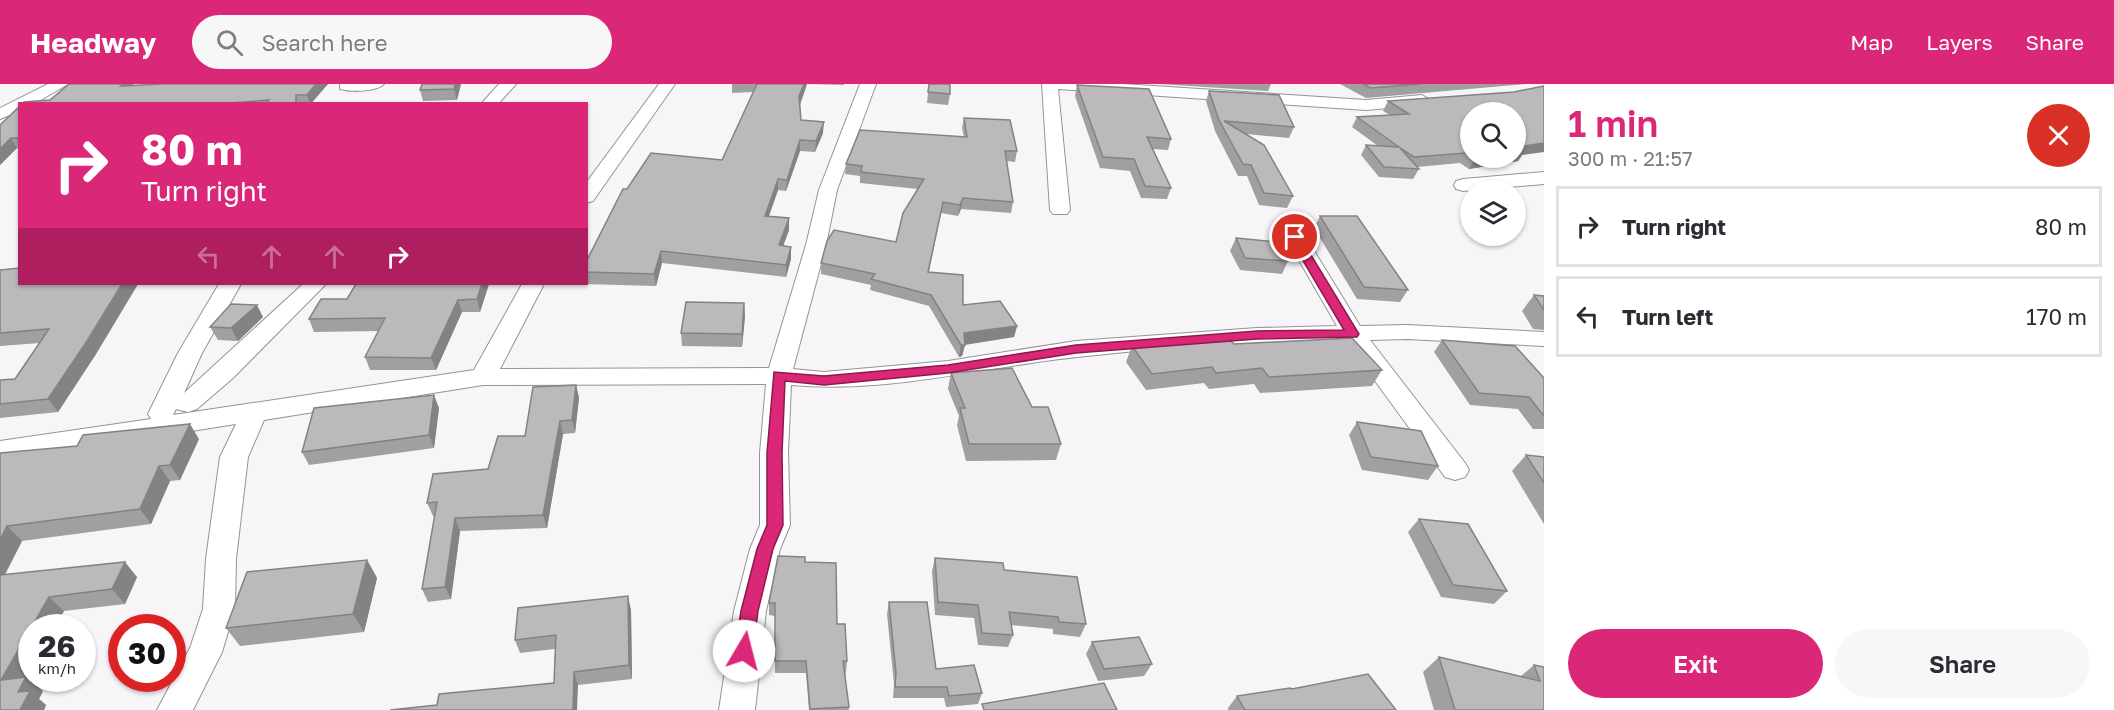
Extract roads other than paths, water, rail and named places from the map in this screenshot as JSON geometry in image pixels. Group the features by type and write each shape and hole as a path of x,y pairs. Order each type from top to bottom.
{"street":[{"path":"24,102 60,84"},
{"path":"335,102 346,85 376,84"},
{"path":"491,102 507,84"},
{"path":"588,194 667,84"},
{"path":"737,710 750,611 765,549 775,525 774,453 779,376 816,245 828,190 868,84"},
{"path":"1060,210 1054,155 1052,84 1366,105 1442,99"},
{"path":"0,114 18,105"},
{"path":"1521,180 1544,178"},
{"path":"1295,237 1353,334 1455,470"},
{"path":"154,427 190,353 229,285"},
{"path":"169,399 188,403 210,386 314,285"},
{"path":"483,377 532,285"},
{"path":"0,450 483,377 779,376 824,380 948,369 1076,349 1257,335 1463,334 1544,339"},
{"path":"174,710 205,652 219,609 221,559 234,458 254,413"}]}
